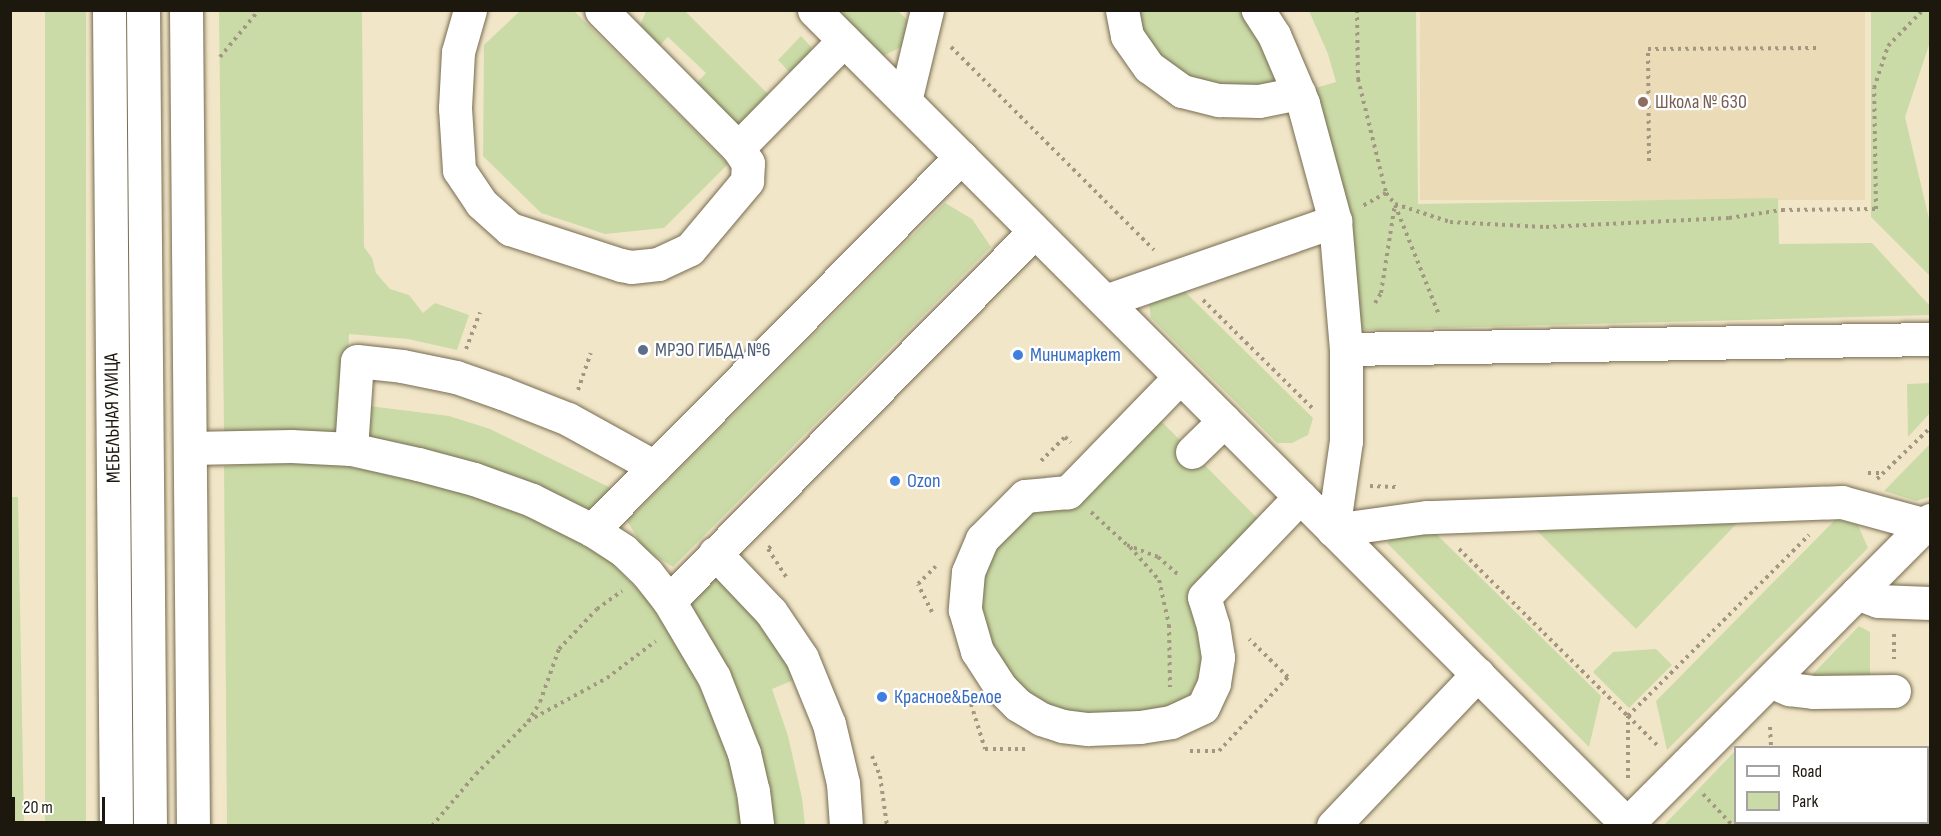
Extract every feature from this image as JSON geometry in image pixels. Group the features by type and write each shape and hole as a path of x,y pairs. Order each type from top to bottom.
{"street":[{"name":"МЕБЕЛЬНАЯ УЛИЦА","path":"109,10 116,825"},
{"name":"МЕБЕЛЬНАЯ УЛИЦА","path":"143,10 150,825"},
{"path":"186,10 193,825"},
{"path":"470,10 458,52 455,108 459,170 481,203 510,228 631,267 658,264 690,249 747,181 748,164 738,148 617,16"},
{"path":"814,10 1627,825 1928,522"},
{"path":"1122,10 1127,36 1149,68 1182,91 1219,100 1249,101 1299,93"},
{"path":"1258,10 1274,35 1299,93 1335,221 1346,350 1346,441 1333,530"},
{"path":"904,101 926,16"},
{"path":"738,148 844,40"},
{"path":"592,530 961,157"},
{"path":"1105,301 1335,221"},
{"path":"675,610 715,553 1035,231"},
{"path":"1346,350 1930,339"},
{"path":"351,449 357,362 402,366 456,377 502,393 568,419 655,467"},
{"path":"1180,377 1068,492 1025,496 982,538 969,572 965,610 977,651 1000,688 1018,705 1041,719 1062,726 1088,729 1140,727 1175,736 1203,707 1215,683 1218,657 1213,626 1204,597 1300,497"},
{"path":"1192,452 1224,421"},
{"path":"190,448 291,446 351,449 474,479 532,500 592,530 624,551 647,573 675,610 714,677 744,753 753,791 757,825"},
{"path":"1333,530 1426,517 1842,502 1928,522"},
{"path":"715,553 771,612 802,658 829,724 843,783 846,825"},
{"path":"1857,593 1878,601 1930,603"},
{"path":"1334,825 1478,674"},
{"path":"1770,681 1789,689 1813,692 1894,691"}],"path":[{"path":"216,61 259,10"},
{"path":"1357,10 1358,80 1386,193 1395,204 1452,348"},
{"path":"1395,204 1450,222 1546,227 1717,219 1782,210 1876,209 1874,88 1888,46 1923,10"},
{"path":"926,16 1178,274"},
{"path":"1649,160 1648,49 1817,48"},
{"path":"1335,221 1386,193"},
{"path":"1346,350 1381,293 1395,204"},
{"path":"1034,468 1065,437 1079,451"},
{"path":"1068,492 1127,544 1159,580 1169,625 1175,736 1219,751 1288,677 1247,637"},
{"path":"1127,544 1158,557 1204,597"},
{"path":"934,616 918,584 943,559"},
{"path":"432,825 476,774 528,722 540,702 559,649 597,609 647,573"},
{"path":"1893,603 1894,691"},
{"path":"528,722 573,698 629,663 675,610"},
{"path":"970,704 985,749 1031,749"},
{"path":"1627,825 1628,716"}],"shaded area":[{"name":"Школа № 630","path":"1420,11 1865,11 1865,200 1420,200"}],"green space":[{"path":"573,10 728,164 664,228 605,234 541,213 483,156 484,45 520,11"},
{"path":"45,11 86,11 86,825 45,825"},
{"path":"219,11 362,11 364,247 372,258 376,273 390,289 409,295 423,313 435,303 469,315 457,350 408,339 349,334 346,422 337,433 224,431"},
{"path":"646,11 685,11 771,97 751,118 732,126 693,87 706,73 668,37 656,49 638,31"},
{"path":"835,11 898,11 908,21 903,46 881,57"},
{"path":"1126,11 1250,11 1292,91 1185,88"},
{"path":"1309,11 1416,11 1418,204 1778,198 1779,244 1872,243 1930,306 1930,315 1366,330 1357,327 1312,89 1336,82 1328,54"},
{"path":"1871,11 1930,11 1930,42 1905,117 1930,223 1930,276 1871,217"},
{"path":"801,36 812,48 808,61 793,76 778,60"},
{"path":"945,203 972,219 991,247 673,567 645,550 627,521"},
{"path":"1179,286 1313,418 1308,435 1292,443 1277,443 1151,318 1149,304 1161,291"},
{"path":"1930,383 1930,413 1908,437 1907,384"},
{"path":"361,405 449,416 490,429 619,492 587,515 363,442"},
{"path":"1160,420 1259,520 1199,582 1189,606 1197,630 1201,661 1198,680 1189,697 1171,708 1089,719 1029,698 998,666 977,608 979,584 1007,524"},
{"path":"1930,444 1930,497 1916,501 1884,491"},
{"path":"318,460 469,491 558,528 605,556 645,597 673,638 693,674 713,715 732,770 741,825 227,825 224,466"},
{"path":"10,497 18,497 24,826 10,825"},
{"path":"1742,518 1636,629 1528,522"},
{"path":"1836,519 1858,525 1868,548 1667,750 1656,701"},
{"path":"1427,525 1601,696 1589,747 1387,543 1402,526"},
{"path":"714,567 803,676 772,689 788,736 802,798 805,825 768,825 683,603"},
{"path":"1859,626 1870,632 1870,677 1808,679"},
{"path":"1656,649 1672,665 1629,708 1593,672 1613,652"},
{"path":"1734,752 1734,824 1760,825 1664,825"}],"place":[{"name":"Школа № 630","path":"1643,102"},
{"name":"МРЭО ГИБДД №6","path":"643,350"},
{"name":"Минимаркет","path":"1018,355"},
{"name":"Ozon","path":"895,481"},
{"name":"Красное&Белое","path":"882,697"}]}
